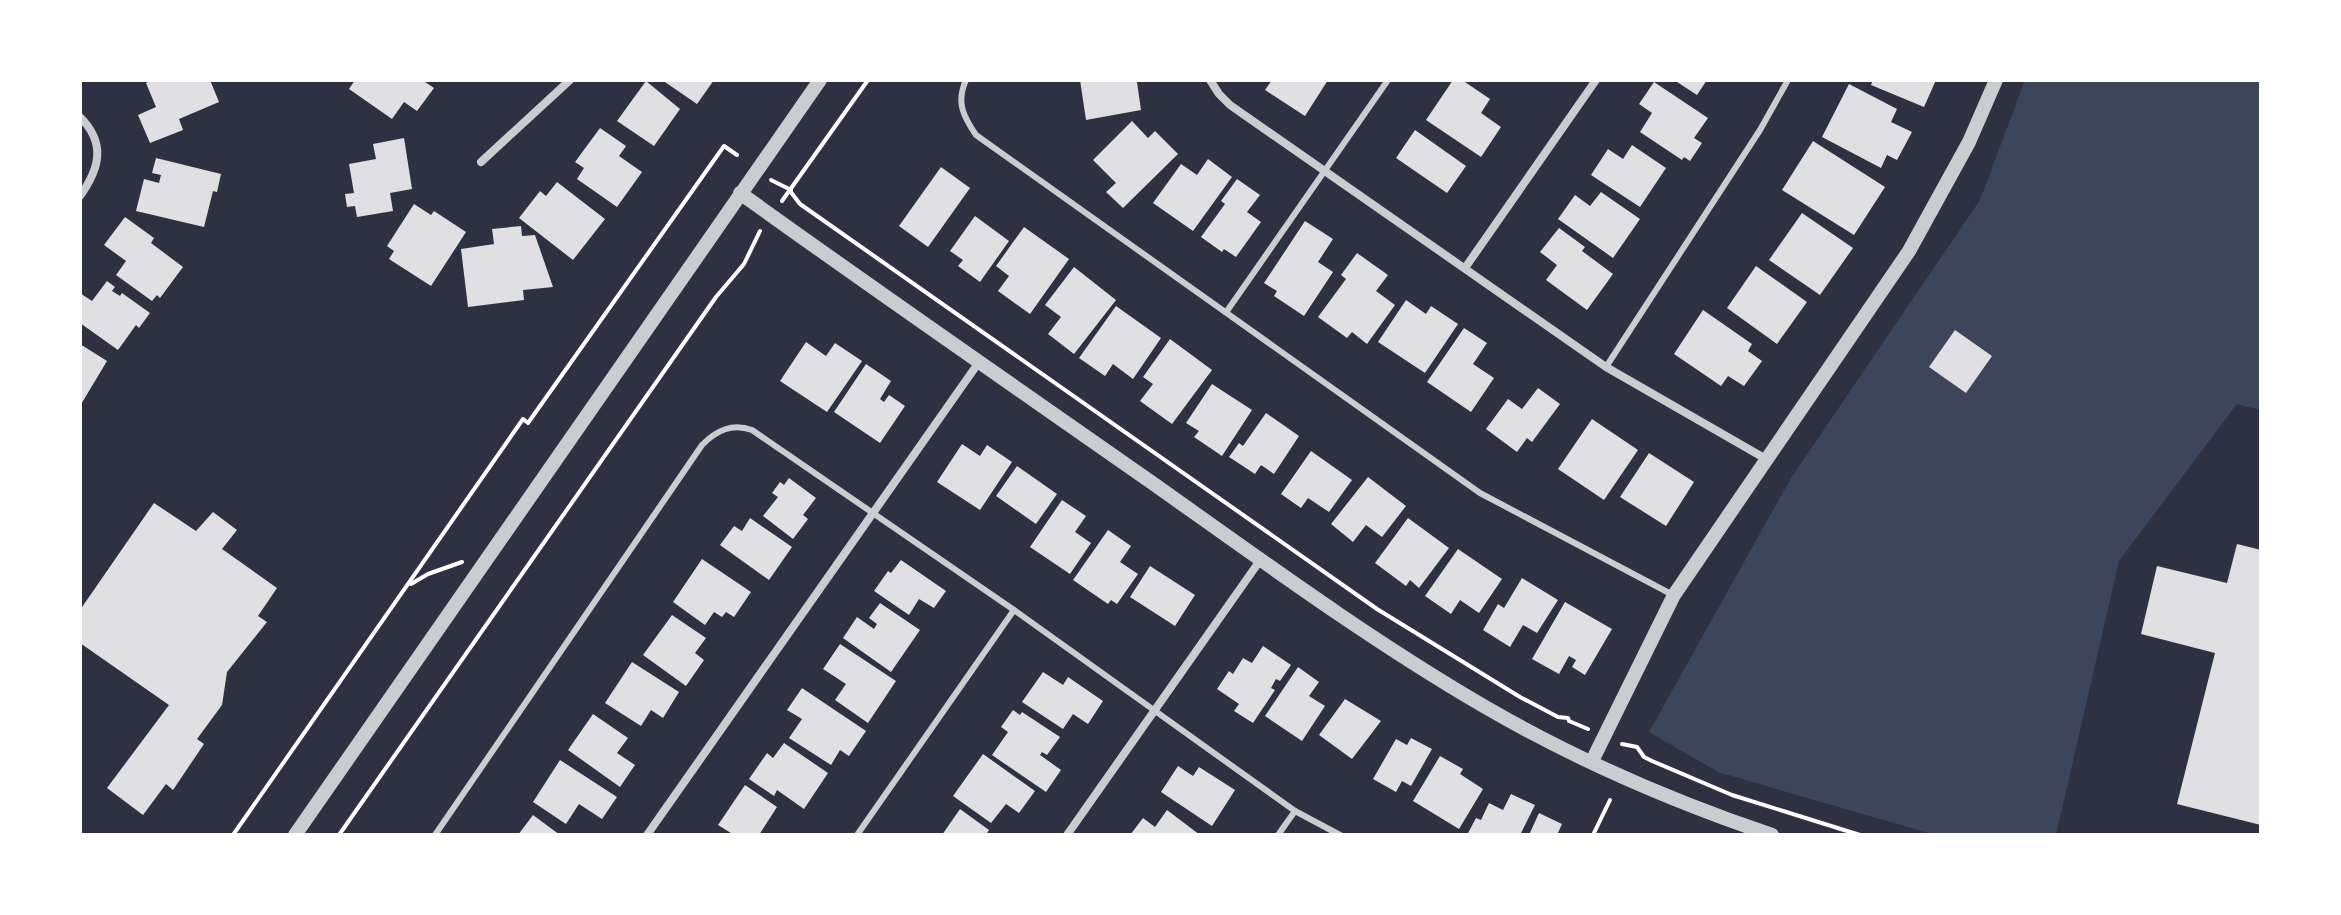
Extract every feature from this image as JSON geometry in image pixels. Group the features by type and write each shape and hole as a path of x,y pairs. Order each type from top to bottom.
{"street":[{"path":"481,162 570,80"},
{"path":"295,835 820,80"},
{"path":"1210,80 1230,105 1606,367 1766,459"},
{"path":"1465,268 1596,80"},
{"path":"1592,761 1674,595 1917,239 1969,142 1996,80"},
{"path":"80,117 95,136 99,149 94,173 80,196"},
{"path":"740,193 1261,559 1435,677 1540,736 1592,761 1720,817 1772,835"},
{"path":"647,835 979,362"},
{"path":"1067,835 1261,559"}],"lane":[{"path":"966,80 960,103 964,117 976,135 1480,493 1674,595"},
{"path":"1227,311 1388,80"},
{"path":"1606,367 1760,130 1788,80"},
{"path":"435,835 702,445 713,434 738,425 752,430 1014,610 1295,811 1340,835"},
{"path":"857,835 1014,610"},
{"path":"1278,835 1295,811"}],"path":[{"path":"785,197 868,80"},
{"path":"233,835 523,419 528,423 724,146 737,155"},
{"path":"784,185 800,204 1377,609 1520,697 1558,717 1568,718"},
{"path":"339,835 716,297 744,264 755,239"},
{"path":"407,587 428,574 490,552"},
{"path":"1633,748 1637,747 1644,757 1652,761 1732,795 1860,835"},
{"path":"1593,835 1610,800"}],"shaded area":[{"path":"2025,80 2261,80 2261,410 2237,404 2119,561 2056,835 1935,835 1718,772 1649,732 1791,478 1980,200"}],"building":[{"path":"152,80 210,80 219,102 179,119 183,130 150,143 138,115 156,107 146,83"},
{"path":"355,80 422,80 434,88 417,111 404,102 392,119 349,89"},
{"path":"662,80 714,80 697,104"},
{"path":"1080,80 1137,82 1141,110 1086,120"},
{"path":"1272,80 1328,80 1305,116 1265,90"},
{"path":"1453,80 1462,80 1490,99 1481,113 1501,127 1481,157 1426,120"},
{"path":"1674,80 1707,80 1697,95"},
{"path":"1873,80 1936,80 1924,107 1871,85"},
{"path":"646,81 680,109 654,146 617,121"},
{"path":"1654,82 1708,118 1694,138 1702,143 1690,161 1684,157 1682,160 1640,132 1652,113 1639,104"},
{"path":"1849,84 1897,109 1891,122 1912,132 1897,160 1887,155 1881,168 1822,137"},
{"path":"1132,121 1148,138 1155,131 1178,154 1123,208 1106,192 1116,183 1093,160"},
{"path":"600,128 626,146 619,156 642,172 617,207 577,179 584,168 575,162"},
{"path":"1415,130 1466,166 1447,193 1396,158"},
{"path":"404,138 412,189 390,193 393,211 357,217 355,206 347,207 345,194 354,193 349,164 376,159 373,144"},
{"path":"1813,141 1885,187 1854,235 1782,190"},
{"path":"1632,145 1666,168 1640,207 1591,175 1608,149 1623,159"},
{"path":"156,158 221,174 217,192 213,191 204,227 136,211 144,179 159,183 161,175 152,173"},
{"path":"1208,159 1232,177 1193,231 1153,203 1181,164 1197,175"},
{"path":"941,167 970,188 928,247 899,226"},
{"path":"1237,179 1260,195 1247,212 1261,222 1236,257 1224,249 1222,252 1201,237 1225,204 1221,201"},
{"path":"557,182 605,219 573,260 519,218 540,191 546,196"},
{"path":"1601,192 1640,219 1613,258 1558,219 1575,195 1590,206"},
{"path":"414,204 431,215 434,211 466,232 431,286 389,259 394,251 387,246"},
{"path":"1802,213 1853,248 1820,295 1769,260"},
{"path":"975,216 1009,241 980,282 958,266 963,260 950,251"},
{"path":"125,217 154,238 151,243 183,267 160,298 157,295 152,301 116,275 126,261 104,245"},
{"path":"1305,221 1333,239 1318,262 1333,272 1304,316 1274,296 1277,291 1264,283"},
{"path":"521,226 522,236 535,235 553,287 523,290 524,300 468,307 461,249 494,244 492,229"},
{"path":"1024,227 1069,259 1030,314 998,291 1009,276 996,266"},
{"path":"1559,228 1585,247 1582,251 1613,274 1587,310 1546,280 1557,265 1540,252"},
{"path":"1357,253 1388,275 1376,291 1395,305 1367,344 1352,332 1347,338 1318,317 1346,279 1341,275"},
{"path":"1756,266 1807,302 1777,344 1727,308"},
{"path":"1074,267 1116,300 1074,354 1048,334 1061,317 1045,305"},
{"path":"107,281 115,287 112,291 120,296 122,293 150,313 139,328 136,325 118,350 80,323 80,293 92,301"},
{"path":"1406,300 1426,314 1431,306 1458,324 1425,373 1378,342"},
{"path":"1116,306 1161,338 1133,379 1113,364 1105,376 1079,358"},
{"path":"1703,310 1752,344 1748,351 1762,361 1744,386 1728,376 1721,386 1674,354"},
{"path":"1464,328 1487,343 1473,364 1494,378 1471,412 1427,382"},
{"path":"1955,330 1992,356 1966,393 1929,367"},
{"path":"1170,339 1212,370 1172,424 1140,401 1153,384 1143,377"},
{"path":"806,342 826,356 835,343 862,361 827,412 780,381"},
{"path":"80,344 107,361 80,406"},
{"path":"866,364 891,381 880,399 884,402 889,395 905,406 880,443 834,412"},
{"path":"1212,384 1252,410 1222,456 1194,437 1199,431 1186,423"},
{"path":"1538,388 1560,404 1532,442 1527,438 1517,452 1486,429 1508,399 1522,409"},
{"path":"1266,413 1299,436 1274,474 1261,465 1255,474 1229,457 1239,443 1243,446"},
{"path":"1592,419 1638,450 1604,500 1558,469"},
{"path":"962,444 980,456 987,445 1012,462 980,510 937,482"},
{"path":"1311,451 1352,480 1329,512 1308,498 1301,508 1281,494"},
{"path":"1649,453 1694,482 1666,526 1620,497"},
{"path":"1017,466 1057,494 1036,524 996,496"},
{"path":"1368,477 1406,506 1382,537 1366,525 1353,542 1331,524"},
{"path":"789,478 816,498 803,515 808,519 793,539 763,516 778,497 772,493 780,482 784,485"},
{"path":"1062,500 1086,516 1075,532 1091,543 1070,574 1030,547"},
{"path":"154,503 196,531 213,512 237,530 222,549 277,588 258,616 267,622 227,672 222,705 197,739 204,744 173,790 166,784 143,815 107,788 169,705 80,643 80,610"},
{"path":"750,518 792,547 769,580 720,545 734,526 742,531"},
{"path":"1408,518 1449,548 1419,588 1410,580 1406,586 1375,563"},
{"path":"1108,530 1131,546 1120,562 1138,574 1117,604 1111,600 1108,604 1073,580"},
{"path":"2237,544 2261,550 2261,825 2177,804 2215,653 2141,634 2157,566 2227,583"},
{"path":"1458,549 1502,579 1479,613 1460,600 1451,614 1425,596"},
{"path":"702,559 751,592 734,617 726,612 722,617 714,612 705,625 673,602"},
{"path":"901,560 946,591 934,608 919,599 909,615 874,591 888,571 891,573"},
{"path":"1150,566 1195,595 1175,626 1130,597"},
{"path":"1522,578 1558,600 1537,633 1523,625 1510,647 1483,630 1498,604 1504,608"},
{"path":"1565,602 1612,629 1585,675 1572,667 1576,660 1569,656 1559,674 1532,659"},
{"path":"880,603 920,630 891,672 843,638 857,617 874,629 877,624 869,618"},
{"path":"672,615 706,638 695,653 704,660 686,686 643,655"},
{"path":"840,644 896,681 868,723 835,700 846,684 823,669"},
{"path":"1263,646 1291,665 1280,681 1276,679 1271,688 1275,690 1253,723 1234,711 1239,704 1217,689 1229,671 1233,674 1243,658 1252,663"},
{"path":"632,662 679,692 663,718 651,710 641,726 605,703"},
{"path":"1298,667 1319,682 1309,696 1325,706 1302,741 1265,716"},
{"path":"1043,672 1063,685 1068,677 1103,701 1088,724 1073,714 1063,729 1022,702"},
{"path":"802,688 866,731 849,756 840,750 831,765 789,738 802,719 787,710"},
{"path":"1345,699 1381,721 1352,759 1319,735"},
{"path":"1013,710 1020,715 1022,712 1060,737 1047,755 1042,752 1040,755 1061,770 1046,792 992,755 1008,732 1001,727"},
{"path":"593,714 628,738 617,753 635,765 620,787 568,750"},
{"path":"1411,738 1432,749 1411,786 1402,781 1396,792 1373,779 1396,739 1407,745"},
{"path":"784,743 828,773 804,809 777,790 774,796 749,779 767,753 773,758"},
{"path":"983,754 1035,791 1019,813 1006,804 991,823 953,796"},
{"path":"1440,756 1463,769 1460,774 1483,789 1459,829 1413,801"},
{"path":"560,760 617,797 602,819 579,804 566,824 533,802"},
{"path":"1178,766 1193,776 1199,767 1235,790 1212,826 1161,792"},
{"path":"745,785 777,807 759,835 734,835 718,825"},
{"path":"1511,794 1535,805 1520,835 1467,835 1476,818 1481,820 1489,803 1503,810"},
{"path":"960,809 989,830 986,835 942,835"},
{"path":"1167,810 1200,835 1130,835 1143,818 1155,827"},
{"path":"1539,813 1562,824 1557,835 1529,835"},
{"path":"533,815 560,835 518,835"}]}
